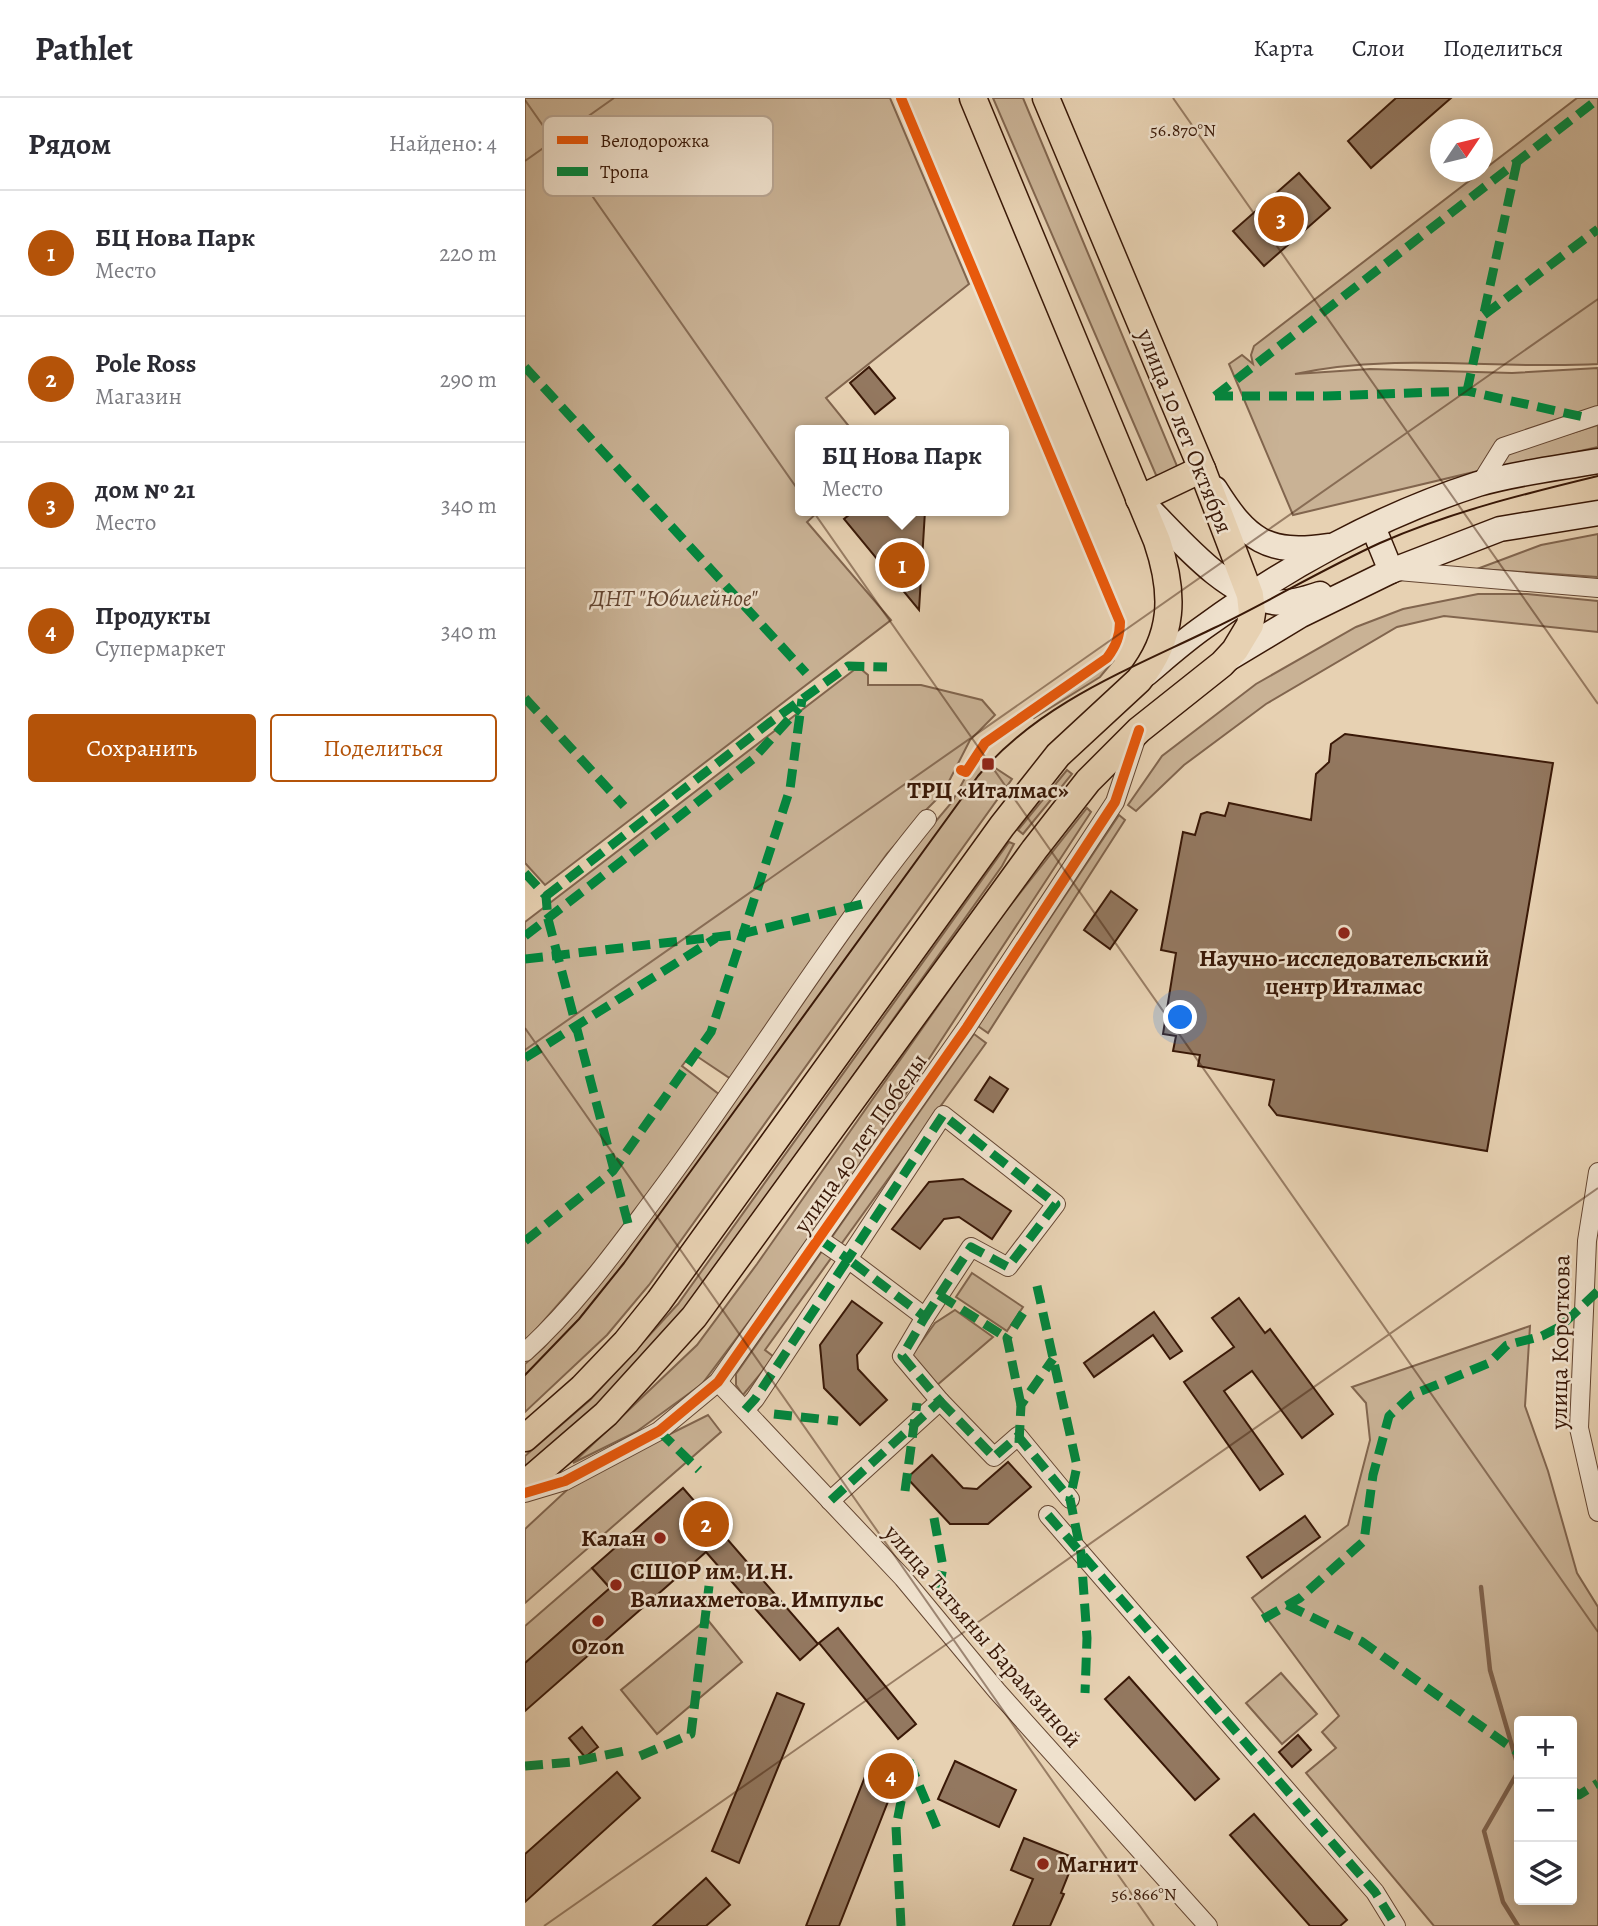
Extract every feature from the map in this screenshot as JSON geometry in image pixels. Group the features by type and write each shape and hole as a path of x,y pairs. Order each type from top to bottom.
{"main road":[{"path":"973,98 1164,563 1169,603 1168,621 1163,643 1139,680"},
{"name":"улица 10 лет Октября","path":"1046,98 1202,469 1251,595 1250,625 1235,650 1222,664 1139,730"},
{"path":"525,1438 582,1388 626,1342 659,1301 1002,826 1058,755 1139,680 1202,628 1251,595 1373,527 1480,484 1598,461"},
{"path":"1139,499 1202,469 1238,522 1265,543 1292,549 1339,544"},
{"path":"1139,499 1212,570 1234,587 1273,602 1296,601 1391,571 1500,529 1598,513"},
{"path":"1373,527 1391,571"},
{"path":"1222,664 1301,615 1391,571"},
{"name":"улица 40 лет Победы","path":"525,1484 606,1414 694,1317 1034,850 1088,780 1139,730"},
{"path":"1002,826 1034,850"}],"street":[{"path":"1480,484 1503,446 1598,415"},
{"path":"1391,571 1598,588"},
{"name":"улица 40 лет Победы","path":"525,1493 565,1481 659,1431 718,1382 967,1027 1115,802 1139,730"},
{"path":"525,1352 574,1300 638,1221 731,1094 862,904 927,819"},
{"path":"745,1410 755,1399 943,1115 1056,1204 1008,1267 971,1247 902,1356 940,1401 994,1457 1019,1436 1070,1499"},
{"name":"улица Короткова","path":"1598,1172 1587,1241 1579,1428 1598,1512"},
{"path":"819,1238 925,1317"},
{"name":"улица Татьяны Барамзиной","path":"718,1382 903,1578 997,1691 1208,1926"},
{"path":"830,1501 940,1401"},
{"path":"1048,1515 1375,1892 1396,1926"}],"green space":[{"name":"ДНТ \"Юбилейное\"","path":"525,98 890,98 969,284 826,398 848,425 795,425 795,516 814,516 807,522 891,620 545,885 525,863"},
{"path":"993,98 1023,98 1177,466 1169,476 1156,475"},
{"path":"1577,98 1598,98 1598,364 1370,364 1295,374 1370,369 1512,373 1598,368 1598,408 1497,442 1478,471 1293,515 1229,364 1242,355 1253,364 1251,355 1254,346 1468,182 1493,182 1493,162"},
{"path":"1598,425 1598,447 1499,469 1510,452"},
{"path":"1598,534 1598,577 1477,569 1541,545"},
{"path":"1478,594 1527,594 1598,601 1598,632 1444,616 1397,627 1266,704 1184,765 1136,811 1128,805 1162,756 1256,684 1356,627 1403,609"},
{"path":"1114,660 1100,677 1034,718 1031,714 1077,682"},
{"path":"854,670 862,670 868,675 868,685 921,685 982,700 995,715 970,740 943,793 887,854 731,1079 692,1053 682,1066 720,1095 620,1234 525,1342 525,922"},
{"path":"977,756 1012,779 649,1285 607,1335 525,1412 525,1364 544,1347 624,1254 899,865 952,802"},
{"path":"1067,770 1072,774 1023,834 1018,830"},
{"path":"1087,808 1091,812 810,1240 702,1384 636,1432 573,1463 697,1345 757,1264 994,926"},
{"path":"1119,815 1125,820 988,1033 978,1026"},
{"path":"1009,842 1014,844 1002,866 686,1311 597,1407 525,1470 525,1456 590,1400 678,1304"},
{"path":"974,1034 986,1043 765,1350 774,1357 743,1395 736,1385 736,1374"},
{"path":"972,1273 1023,1307 1007,1331 956,1297"},
{"path":"955,1310 993,1337 936,1386 912,1355 935,1323"},
{"path":"1530,1326 1525,1406 1548,1471 1577,1573 1598,1607 1598,1926 1434,1926 1306,1773 1336,1748 1322,1732 1339,1716 1252,1598 1348,1525 1370,1440 1366,1403 1352,1387"},
{"path":"708,1415 721,1432 525,1603 525,1529 568,1489"},
{"path":"592,1568 610,1588 525,1663 525,1626"},
{"path":"707,1619 742,1662 657,1734 621,1690"},
{"path":"1281,1673 1317,1714 1282,1744 1246,1703"}],"building":[{"path":"1396,98 1451,98 1371,168 1348,141"},
{"path":"1299,173 1330,208 1264,266 1233,231"},
{"path":"869,367 895,398 875,414 850,383"},
{"path":"848,516 925,516 919,610 844,519"},
{"name":"Научно-исследовательский центр Италмас","path":"1345,734 1553,763 1487,1151 1277,1115 1269,1105 1274,1080 1198,1066 1200,1055 1173,1051 1176,1036 1163,1034 1176,953 1161,950 1183,832 1195,835 1201,814 1207,812 1225,816 1229,803 1311,820 1316,774 1329,762 1331,744"},
{"path":"1111,891 1137,910 1110,949 1084,930"},
{"path":"990,1077 1008,1089 993,1112 975,1100"},
{"path":"963,1179 1011,1211 992,1239 959,1217 944,1219 920,1249 892,1229 929,1182"},
{"path":"1239,1298 1265,1333 1270,1329 1333,1414 1302,1438 1252,1371 1224,1391 1283,1474 1260,1490 1184,1382 1234,1347 1212,1318"},
{"path":"852,1301 882,1323 857,1355 858,1369 887,1400 860,1425 824,1388 820,1345"},
{"path":"1154,1312 1182,1351 1170,1359 1153,1335 1094,1377 1084,1363"},
{"path":"932,1455 963,1488 977,1489 1008,1462 1031,1487 988,1524 950,1524 907,1478"},
{"path":"683,1488 818,1644 800,1660 706,1552 525,1711 525,1663 610,1588 592,1568"},
{"path":"1305,1516 1320,1537 1262,1578 1247,1557"},
{"path":"838,1628 916,1724 898,1739 819,1643"},
{"path":"1129,1677 1219,1779 1195,1800 1105,1699"},
{"path":"777,1693 804,1704 739,1863 712,1851"},
{"path":"582,1727 598,1747 585,1757 569,1738"},
{"path":"1298,1735 1311,1750 1292,1767 1279,1752"},
{"path":"872,1759 900,1771 839,1926 806,1926"},
{"path":"955,1761 1016,1790 999,1827 938,1799"},
{"path":"617,1772 640,1798 525,1902 525,1854"},
{"path":"1254,1814 1347,1920 1340,1926 1310,1926 1230,1835"},
{"path":"1024,1838 1075,1858 1050,1926 1013,1926 1033,1879 1011,1870"},
{"path":"706,1878 730,1905 706,1926 653,1926"}],"waterway":[{"path":"1481,1587 1490,1670 1514,1753"},
{"path":"1514,1779 1484,1831 1503,1902 1518,1926"}],"tram line":[{"path":"525,1375 579,1319 624,1263 978,776 1002,750 1057,708 1087,690 1380,543 1460,513 1598,476"}],"marked path":[{"path":"1215,396 1598,99"},
{"path":"1467,391 1517,162"},
{"path":"1484,315 1598,229"},
{"path":"525,367 806,673"},
{"path":"1215,396 1326,396 1467,391 1588,418"},
{"path":"546,896 769,723 848,666 887,667"},
{"path":"525,698 624,806"},
{"path":"525,1241 613,1171 711,1032 790,789 802,699"},
{"path":"525,936 753,759 799,708"},
{"path":"525,873 546,896 548,919 630,1231"},
{"path":"525,959 742,934 862,904"},
{"path":"525,1058 716,938"},
{"path":"819,1239 848,1259 943,1115 1056,1204 1008,1267 971,1247 925,1317"},
{"path":"745,1410 848,1259 925,1317 902,1356 940,1401 830,1501"},
{"path":"1037,1286 1077,1466 1070,1499 1081,1553 1087,1638 1085,1693"},
{"path":"1263,1619 1300,1598 1364,1541 1373,1475 1389,1416 1412,1395 1489,1363 1507,1345 1542,1336 1561,1326 1598,1291"},
{"path":"939,1295 1007,1338"},
{"path":"1021,1405 1007,1338 1023,1313"},
{"path":"1019,1443 1021,1405 1053,1359"},
{"path":"940,1401 994,1457 1018,1436 1070,1499"},
{"path":"905,1491 917,1403"},
{"path":"774,1414 838,1421"},
{"path":"659,1431 699,1470"},
{"path":"1048,1515 1375,1892 1396,1926"},
{"path":"934,1518 943,1567 939,1588"},
{"path":"640,1756 691,1734 709,1586"},
{"path":"1287,1605 1361,1641 1514,1749"},
{"path":"525,1766 572,1762 625,1751"},
{"path":"909,1761 939,1833"},
{"path":"901,1926 896,1827 909,1761"},
{"path":"1577,1794 1579,1795 1598,1783"}],"cycle path":[{"path":"901,98 1120,622 1117,641 1107,658 985,743 966,772 961,770"},
{"path":"525,1493 565,1481 659,1431 718,1382 967,1027 1115,802 1139,730"}],"place":[{"name":"дом № 21","path":"1281,219"},
{"name":"БЦ Нова Парк","path":"902,565"},
{"name":"ТРЦ «Италмас»","path":"988,764"},
{"name":"Научно-исследовательский центр Италмас","path":"1344,933"},
{"name":"Pole Ross","path":"706,1524"},
{"name":"Калан","path":"660,1538"},
{"name":"СШОР им. И.Н. Валиахметова. Импульс","path":"616,1585"},
{"name":"Ozon","path":"598,1621"},
{"name":"Продукты","path":"891,1776"},
{"name":"Магнит","path":"1043,1864"}]}
